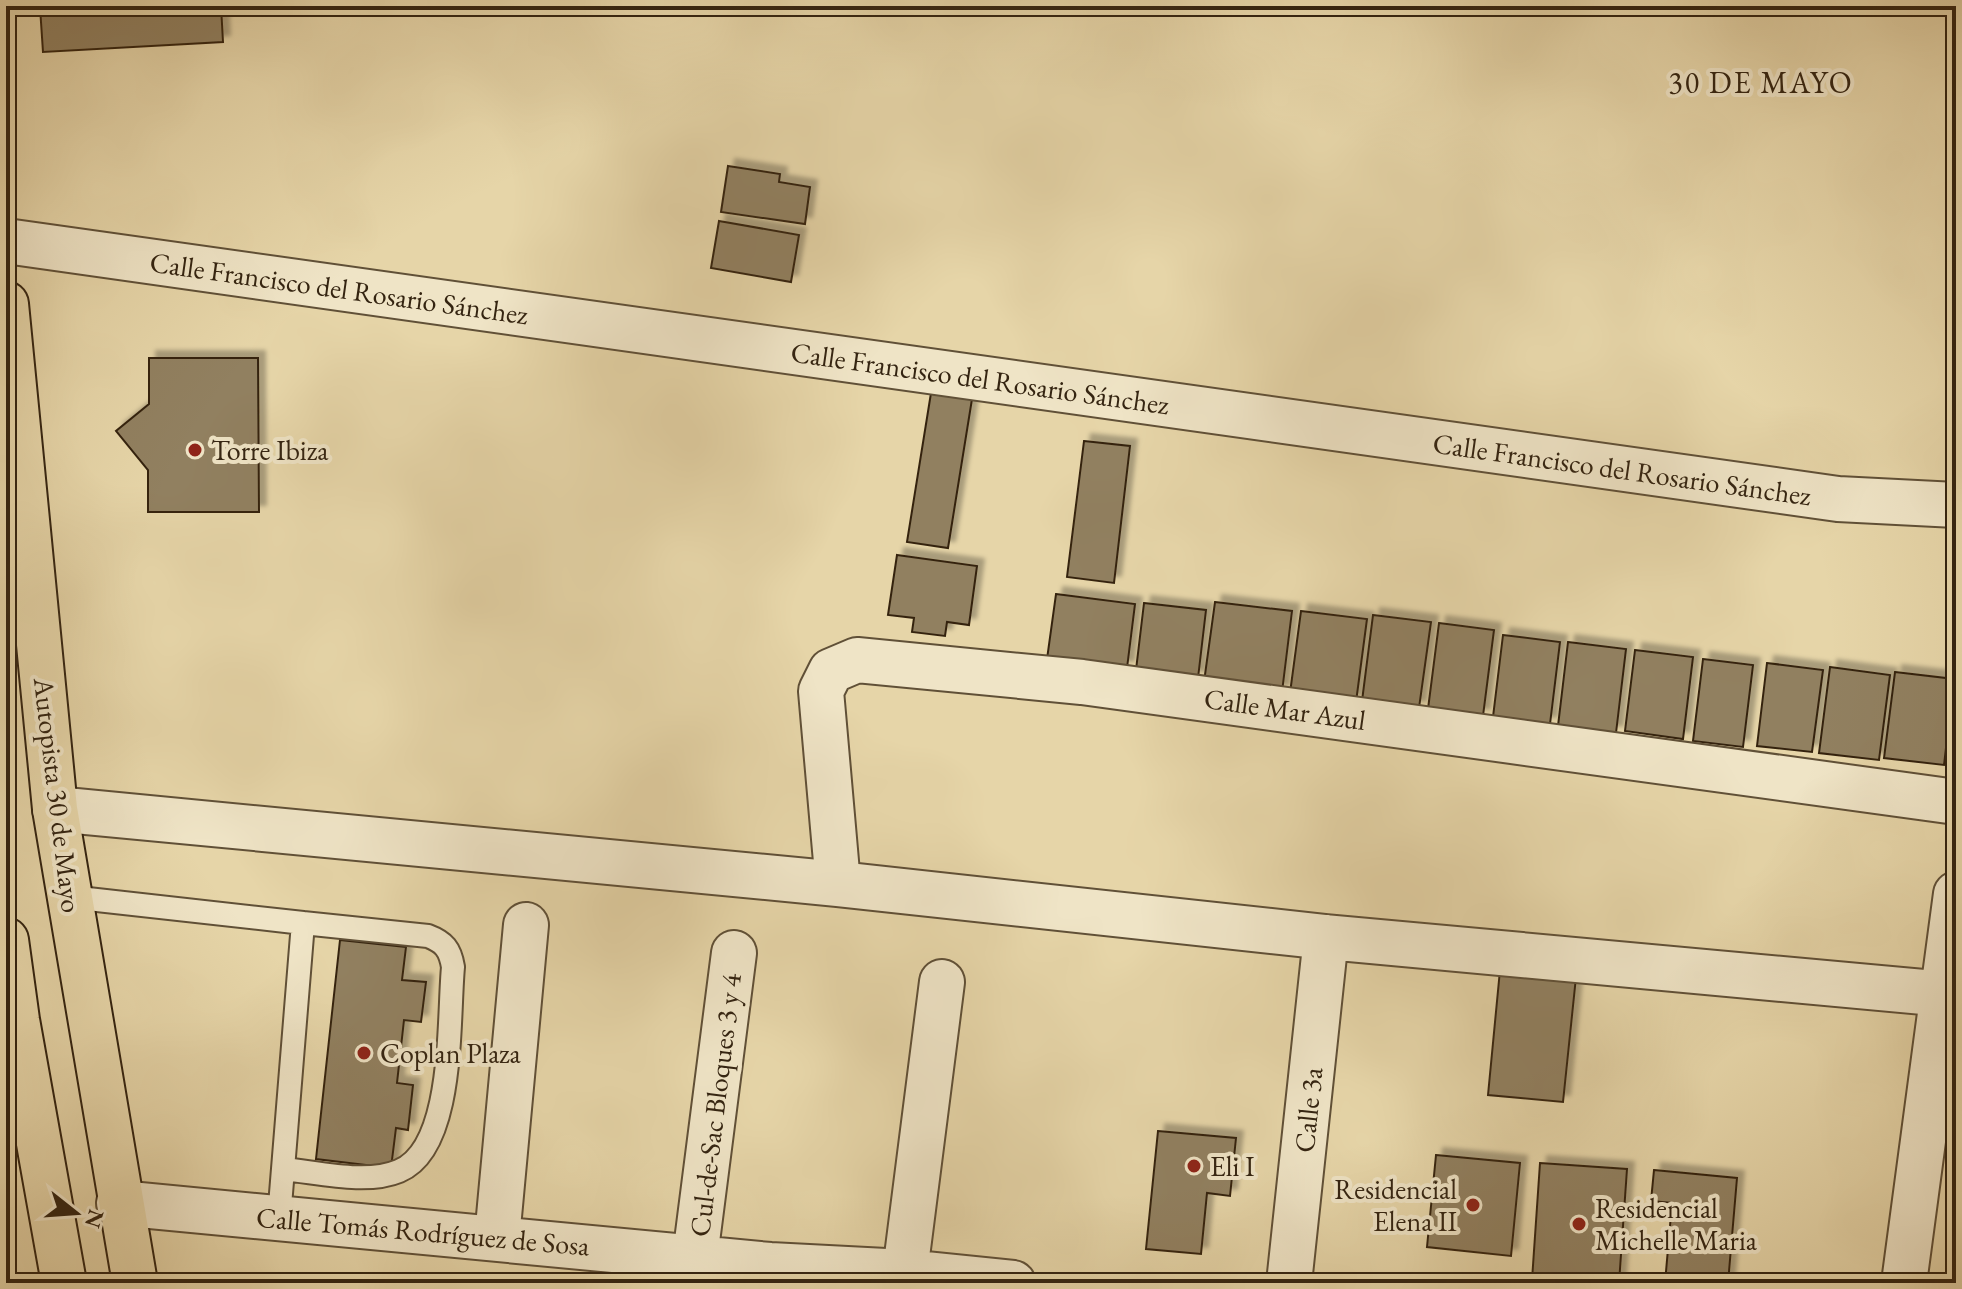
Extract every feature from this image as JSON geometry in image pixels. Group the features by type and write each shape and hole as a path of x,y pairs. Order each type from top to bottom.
{"highway":[{"name":"Autopista 30 de Mayo","path":"6,304 55,809 119,1203 135,1283"},
{"path":"6,940 17,1020 64,1283"}],"street":[{"name":"Calle Francisco del Rosario Sánchez","path":"6,241 1838,499 1956,505"},
{"name":"Calle Mar Azul","path":"838,884 821,691 831,671 857,660 1082,682 1955,801"},
{"path":"55,809 838,884 1326,937 1951,992"},
{"path":"1904,1283 1951,992 1956,894"},
{"path":"497,1238 526,925"},
{"name":"Calle 3a","path":"1289,1283 1326,937"},
{"name":"Cul-de-Sac Bloques 3 y 4","path":"695,1257 734,953"},
{"path":"905,1272 942,982"},
{"name":"Calle Tomás Rodríguez de Sosa","path":"119,1203 695,1257 770,1274 905,1272 1013,1283"}],"lane":[{"path":"70,897 428,936 441,941 450,951 453,967 436,1127 428,1146 414,1163 383,1175 283,1169"},
{"path":"279,1218 303,923"}],"building":[{"path":"221,6 223,42 43,52 40,7"},
{"path":"728,166 780,174 779,182 810,187 805,224 721,212"},
{"path":"719,221 799,235 791,282 711,268"},
{"name":"Torre Ibiza","path":"149,358 258,358 259,512 148,512 148,470 116,431 149,404"},
{"path":"931,393 972,399 948,548 907,542"},
{"path":"1084,441 1130,446 1114,583 1067,577"},
{"path":"897,555 977,566 969,625 947,622 945,636 912,632 914,618 888,615"},
{"path":"1056,594 1135,604 1127,668 1047,659"},
{"path":"1215,602 1292,611 1282,692 1204,682"},
{"path":"1144,603 1206,610 1198,678 1136,670"},
{"path":"1301,611 1367,619 1356,702 1290,693"},
{"path":"1373,615 1431,622 1419,708 1362,701"},
{"path":"1439,623 1494,630 1483,716 1428,709"},
{"path":"1503,635 1560,642 1550,724 1493,717"},
{"path":"1568,642 1626,649 1616,733 1558,726"},
{"path":"1635,650 1693,657 1683,739 1625,731"},
{"path":"1703,659 1753,665 1743,747 1693,741"},
{"path":"1767,663 1823,670 1812,752 1757,746"},
{"path":"1830,667 1890,675 1879,760 1819,753"},
{"path":"1895,672 1954,679 1944,765 1884,758"},
{"name":"Coplan Plaza","path":"340,940 406,947 402,980 426,982 421,1022 404,1020 397,1083 413,1085 408,1130 396,1128 391,1168 316,1159"},
{"path":"1500,970 1576,977 1563,1102 1488,1095"},
{"name":"Eli I","path":"1158,1131 1236,1138 1230,1196 1207,1193 1201,1254 1146,1249"},
{"name":"Residencial Elena II","path":"1436,1155 1520,1163 1511,1256 1427,1247"},
{"name":"Residencial Michelle Maria","path":"1540,1163 1627,1169 1619,1283 1532,1280"},
{"path":"1654,1170 1737,1178 1728,1283 1665,1283 1672,1203 1651,1201"}],"place":[{"name":"Torre Ibiza","path":"195,450"},
{"name":"Coplan Plaza","path":"364,1053"},
{"name":"Eli I","path":"1194,1166"},
{"name":"Residencial Elena II","path":"1473,1205"},
{"name":"Residencial Michelle Maria","path":"1579,1224"}],"district":[{"name":"30 DE MAYO","path":"1761,82"}]}
